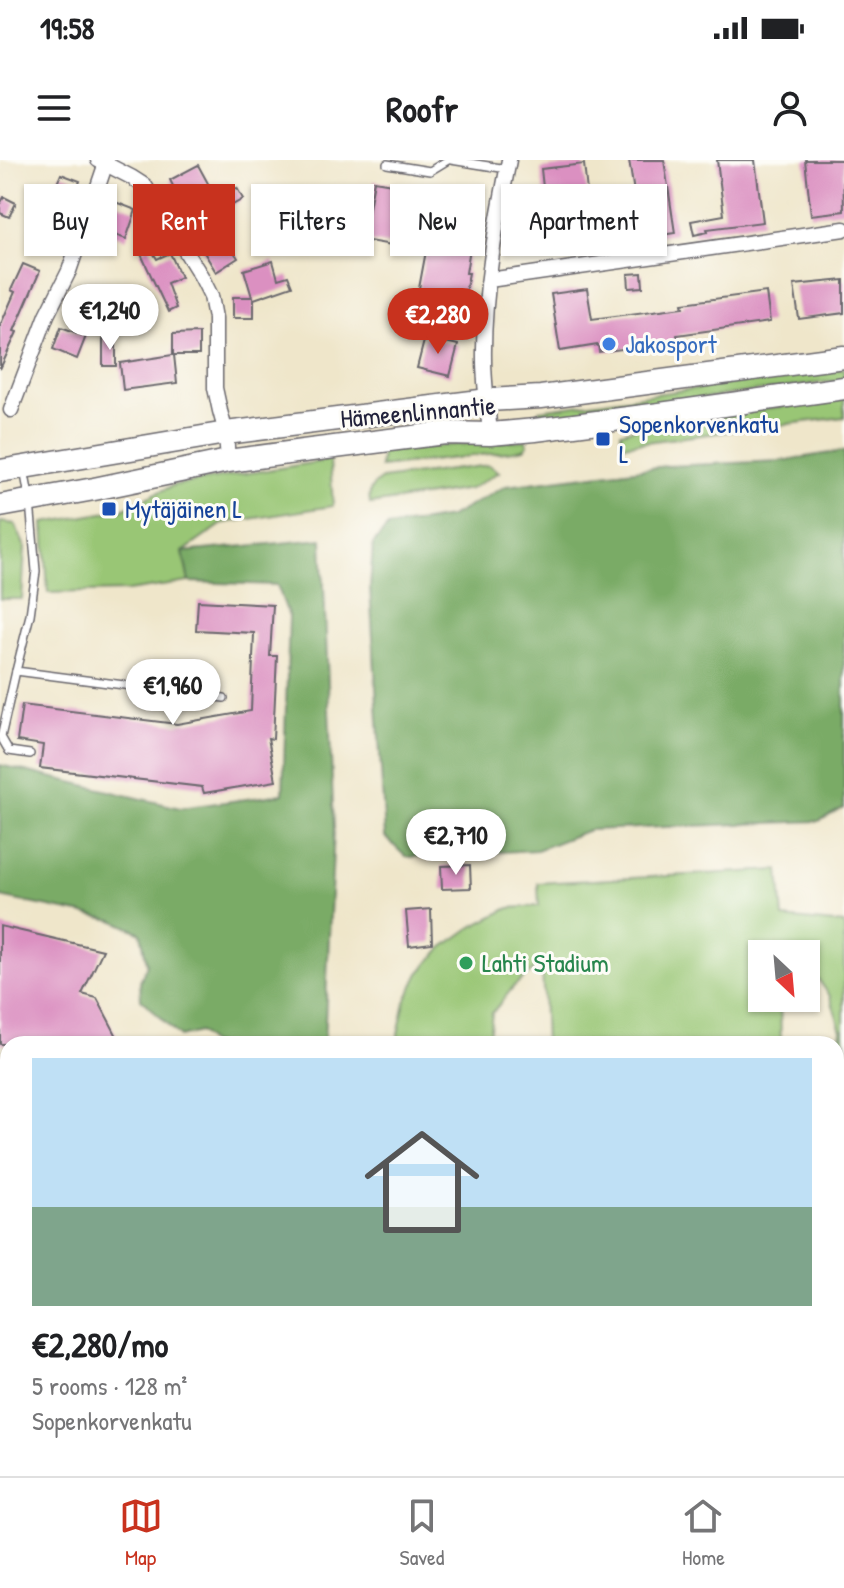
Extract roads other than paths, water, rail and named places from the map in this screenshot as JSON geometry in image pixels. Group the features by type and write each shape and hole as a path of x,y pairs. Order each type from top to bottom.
{"main road":[{"name":"Hämeenlinnantie","path":"0,471 226,433 488,400 555,395 844,357"},
{"name":"Hämeenlinnantie","path":"0,506 228,461 445,433 490,434 660,414 844,388"}],"street":[{"path":"11,410 47,315 69,271 103,162 145,186 211,296 215,318 215,388 226,433 228,461"},
{"path":"490,434 484,360 489,280 508,164"},
{"path":"489,280 844,229"}],"lane":[{"path":"387,164 430,171 450,160 508,164"},
{"path":"23,467 30,502 36,571 30,615 1,737 9,751 30,754"},
{"path":"16,671 224,698"}],"place":[{"name":"Jakosport","path":"609,344"},
{"name":"Sopenkorvenkatu L","path":"603,439"},
{"name":"Mytäjäinen L","path":"109,509"},
{"name":"Lahti Stadium","path":"466,963"}]}
